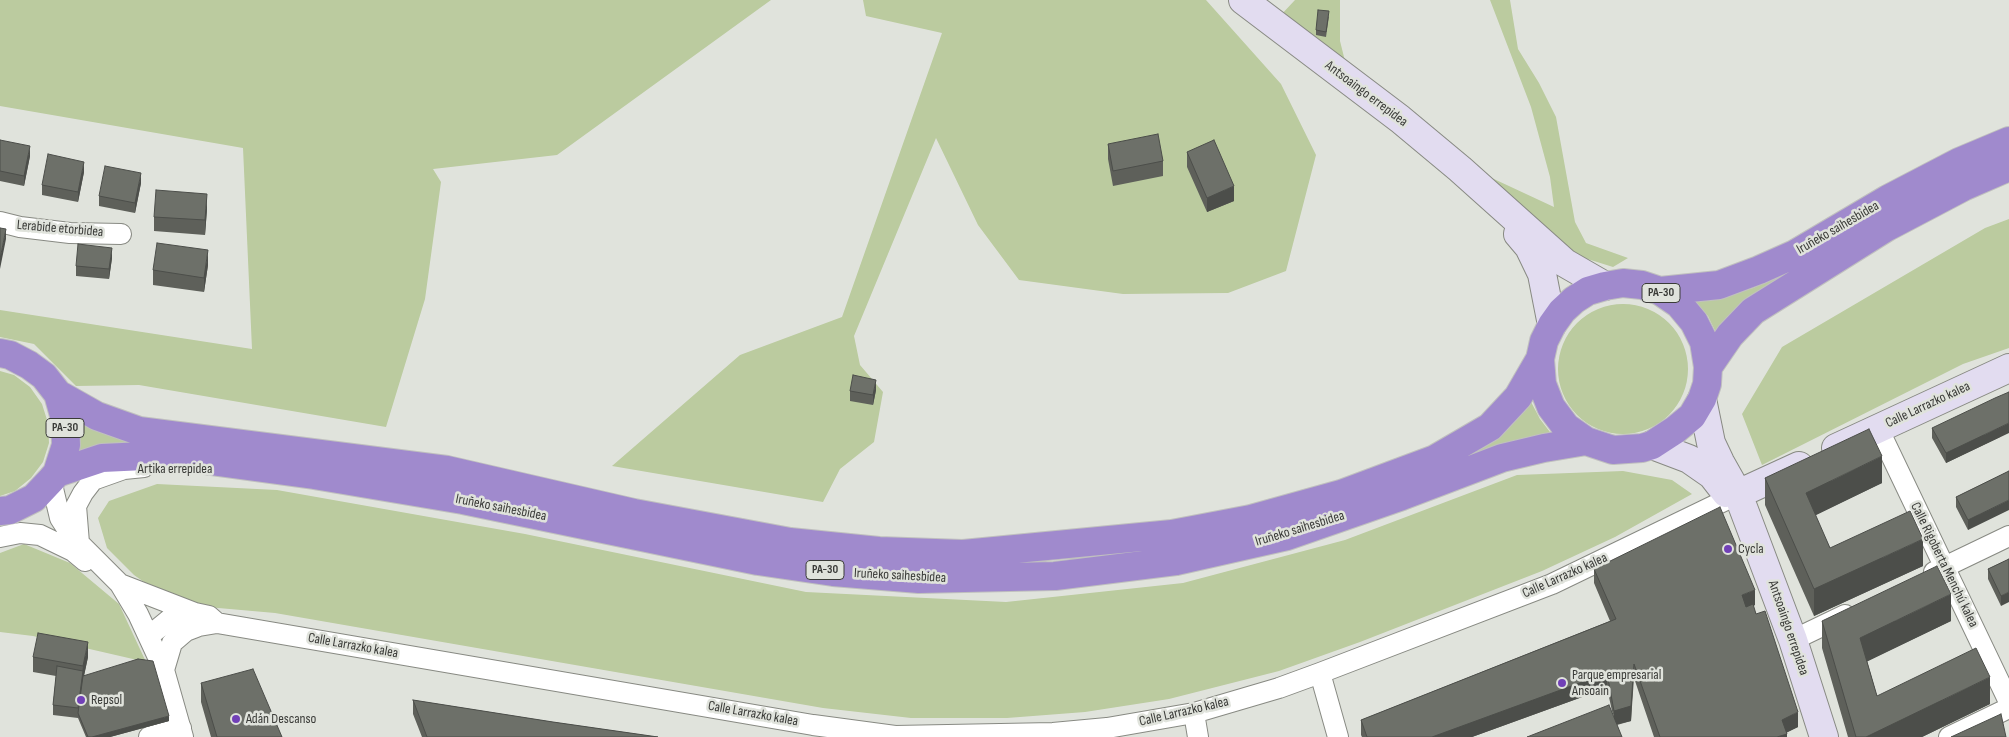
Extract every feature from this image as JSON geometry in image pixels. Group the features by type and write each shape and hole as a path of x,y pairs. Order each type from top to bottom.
{"highway":[{"name":"Iruñeko saihesbidea","path":"1660,291 1719,285 1759,270 1795,254 1888,199 1959,162 2009,141"},
{"name":"Iruñeko saihesbidea","path":"1708,367 1730,336 1753,311 1887,227 1963,187 2009,167"},
{"name":"PA-30","path":"1623,283 1642,285 1660,291 1679,304 1694,322 1704,342 1708,367 1707,384 1702,399 1692,416 1652,445 1642,448 1613,450 1586,441 1566,427 1550,408 1542,384 1540,359 1544,341 1562,311 1588,291 1623,283"},
{"name":"PA-30","path":"0,353 10,354 29,365 44,376 58,394 65,419 66,445 54,477 34,498 3,515"},
{"name":"Iruñeko saihesbidea","path":"58,394 97,416 139,431 447,470 634,513 790,542 879,551 963,554 1172,534 1251,519 1341,494 1435,459 1490,427 1518,397 1540,359"},
{"name":"Iruñeko saihesbidea","path":"54,477 102,458 166,455 314,475 463,500 758,561 833,572 919,579 1055,576 1176,561 1288,536 1502,458 1586,441"}],"street":[{"name":"Antsoaingo errepidea","path":"1242,0 1400,119 1460,169 1565,263 1605,286"},
{"name":"Antsoaingo errepidea","path":"1486,193 1529,247 1542,274 1552,325"},
{"name":"Lerabide etorbidea","path":"0,222 20,227 70,233 121,234"},
{"name":"Calle Larrazko kalea","path":"164,670 172,642 186,631 199,626 217,623 812,731 895,736 947,736 1053,733 1107,728 1194,713 1279,688 1386,649 1552,584 1734,496 2009,368"},
{"name":"Antsoaingo errepidea","path":"1702,399 1711,443 1734,496 1747,520 1793,640 1824,737"},
{"name":"Calle Rigoberta Menchú kalea","path":"1878,428 2009,702"},
{"name":"Antsoaingo errepidea","path":"1652,445 1689,459 1712,475 1734,496"},
{"name":"Artika errepidea","path":"79,543 76,506 83,493 94,480 124,469 148,467 208,472 236,465"},
{"path":"54,477 60,518 79,543 120,584 138,614 164,670 182,733 149,737"},
{"path":"0,537 20,533 40,535 73,551 107,579 138,614"},
{"path":"1919,579 2009,536"},
{"name":"Calle Larrazko kalea","path":"120,584 195,613 209,616 217,623"},
{"path":"1793,640 1860,608"},
{"path":"149,636 171,618 195,613"},
{"path":"1320,673 1338,737"},
{"path":"1949,737 2009,708"},
{"path":"1194,713 1198,737"}],"green space":[{"path":"0,0 771,0 557,155 433,169 441,182 425,299 386,427 139,385 76,386 34,344 0,337 0,310 252,349 243,148 0,106"},
{"path":"863,0 1206,0 1281,84 1316,155 1286,271 1228,293 1123,294 1019,280 978,225 936,138 854,336 860,365 883,392 874,442 840,469 823,502 612,466 740,355 842,317 942,33 866,16"},
{"path":"1295,0 1340,0 1340,41 1346,65 1279,17"},
{"path":"1490,0 1510,0 1518,49 1539,83 1556,117 1575,222 1586,243 1628,258 1613,267 1578,256 1481,173 1554,207 1550,177 1531,107"},
{"path":"2009,219 2009,348 1963,364 1762,465 1742,414 1782,347 1985,228"},
{"path":"1787,273 1759,294 1717,335 1708,316 1692,300 1726,295 1753,288"},
{"path":"1623,304 1636,305 1648,309 1669,323 1683,344 1687,356 1687,382 1683,394 1669,415 1648,429 1636,433 1623,434 1610,433 1598,429 1577,415 1563,394 1559,382 1558,369 1559,356 1563,344 1577,323 1598,309 1610,305"},
{"path":"0,371 14,375 30,387 42,404 48,423 49,443 43,462 31,478 15,491 0,496"},
{"path":"1530,400 1540,419 1553,436 1464,458 1525,411"},
{"path":"79,422 148,445 78,455"},
{"path":"1623,471 1672,480 1692,494 1615,537 1542,571 1360,642 1279,671 1169,699 1085,712 1007,718 911,718 823,708 275,613 207,607 154,589 134,575 107,548 98,518 109,501 157,484 277,490 525,534 806,592 1006,602 1183,583 1345,540 1517,475"},
{"path":"24,544 70,563 119,604 146,662 33,636 0,632 0,553"}],"building":[{"path":"1318,10 1329,11 1326,32 1316,30"},
{"path":"1158,134 1163,161 1113,171 1108,144"},
{"path":"0,140 30,146 24,176 0,171"},
{"path":"1214,140 1234,186 1207,198 1187,152"},
{"path":"48,154 84,162 78,192 42,185"},
{"path":"105,166 141,173 135,203 99,196"},
{"path":"156,190 207,194 205,220 154,217"},
{"path":"0,228 6,229 0,259"},
{"path":"157,243 208,250 204,278 153,270"},
{"path":"78,244 112,248 109,269 76,266"},
{"path":"853,375 876,380 873,395 850,391"},
{"path":"2009,392 2009,423 1946,453 1932,428"},
{"path":"1869,429 1882,456 1806,493 1830,548 1910,511 1923,539 1814,589 1765,478"},
{"path":"2009,471 2009,500 1968,520 1956,497"},
{"path":"1720,507 1755,590 1742,595 1746,607 1753,604 1756,614 1765,611 1798,712 1782,720 1787,734 1777,737 1660,737 1634,664 1631,706 1614,711 1607,673 1432,737 1367,737 1361,720 1616,619 1594,569"},
{"path":"2009,559 2009,592 2001,596 1988,569"},
{"path":"1937,566 1951,594 1860,638 1877,696 1976,648 1990,677 1866,737 1856,737 1822,621"},
{"path":"38,633 88,642 83,666 33,657"},
{"path":"138,659 153,661 169,716 88,737 78,713 83,676"},
{"path":"57,666 83,671 78,708 53,705"},
{"name":"Adán Descanso","path":"253,669 282,737 217,737 201,683"},
{"path":"413,700 553,722 658,737 427,737"},
{"path":"1609,705 1622,737 1527,737"},
{"path":"2001,714 2006,737 1951,737"}],"place":[{"name":"Cycla","path":"1728,549"},
{"name":"Parque empresarial Ansoain","path":"1562,683"},
{"name":"Repsol","path":"81,700"},
{"name":"Adán Descanso","path":"236,719"}]}
